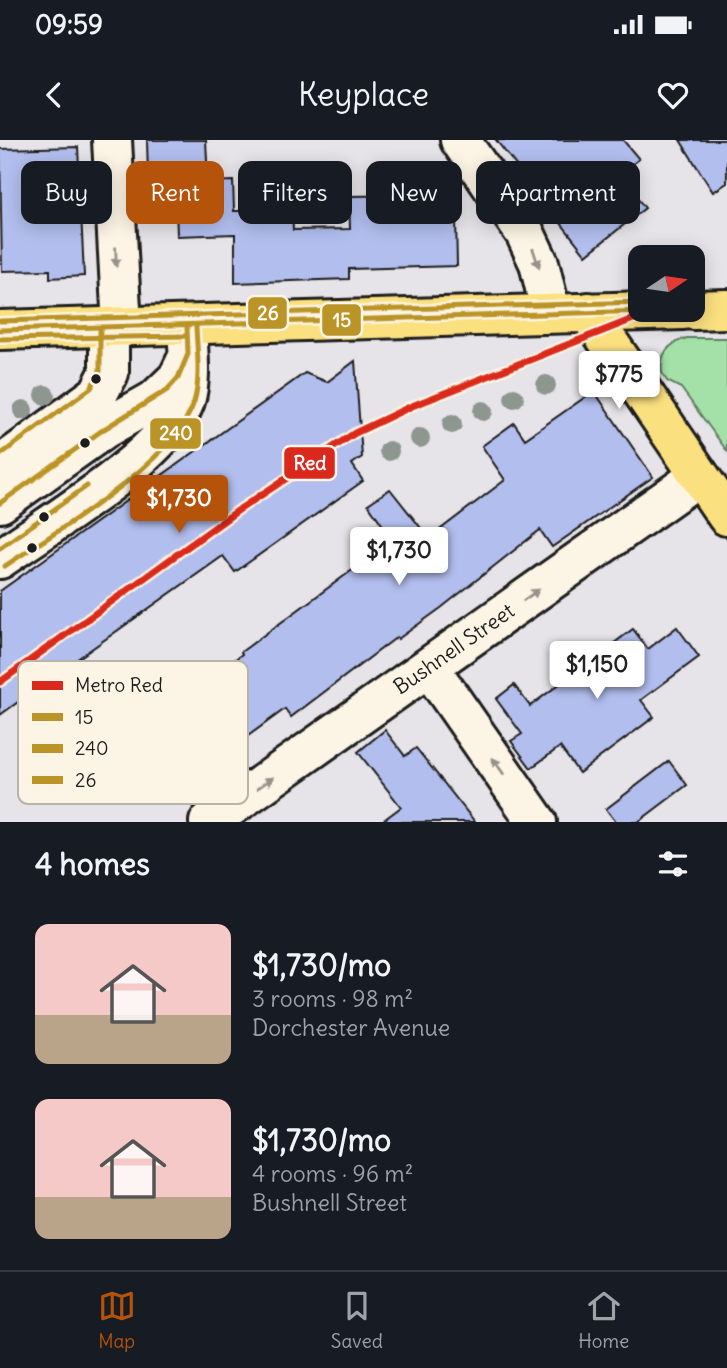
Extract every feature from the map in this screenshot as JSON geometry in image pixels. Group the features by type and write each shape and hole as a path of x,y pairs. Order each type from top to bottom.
{"main road":[{"path":"705,310 727,309"},
{"path":"0,330 115,328 187,341 570,313 628,311"},
{"path":"570,313 699,476 727,516"}],"street":[{"path":"0,466 98,394 109,373 115,328 112,140"},
{"path":"460,140 526,233 539,263 570,313"},
{"path":"0,503 104,429 155,400 178,378 187,341"},
{"path":"0,559 130,467 161,439 184,404 187,341"},
{"name":"Bushnell Street","path":"248,795 699,476"},
{"path":"429,667 537,822"},
{"name":"Bushnell Street","path":"209,822 235,804"}],"green space":[{"path":"687,338 727,338 727,451 681,388 667,381 662,373 662,360 667,350"}],"building":[{"path":"147,140 206,140 207,161 148,161"},
{"path":"496,140 623,140 639,159 636,161 512,161"},
{"path":"680,140 727,140 727,183 713,192"},
{"path":"78,147 79,161 21,161 21,224 82,224 84,276 50,278 50,270 2,271 0,149"},
{"path":"224,181 233,181 234,211 238,211 238,224 293,224 293,230 350,229 352,196 366,196 366,224 456,224 457,266 349,269 349,279 235,283 235,234 177,236 177,224 224,224"},
{"path":"562,224 625,224 586,255"},
{"path":"355,361 362,457 352,464 363,481 235,572 223,556 75,661 18,661 18,702 0,715 0,591 305,373 327,382"},
{"path":"594,391 653,477 552,547 540,530 441,608 398,639 397,637 291,717 285,709 248,736 248,661 233,661 241,652 393,540 368,504 390,489 429,538 505,480 482,446 514,423 525,439"},
{"path":"677,627 699,657 641,700 654,717 579,773 560,747 531,768 511,741 522,734 496,699 514,685 530,706 633,629 648,649"},
{"path":"385,730 405,756 416,748 475,822 381,822 401,807 358,752"},
{"path":"669,761 687,785 638,822 616,822 606,809"}],"metro line":[{"name":"Red","path":"29,661 240,509 355,433 412,406 628,321"},
{"name":"Red","path":"0,682 18,669"}],"transit line":[{"name":"26","path":"0,321 628,302"},
{"name":"15","path":"0,330 628,312"},
{"name":"15","path":"0,503 104,429 167,390 178,378 188,354 187,327"},
{"name":"240","path":"5,566 112,493 163,448 182,425 196,393 196,327"},
{"name":"26","path":"0,455 91,388 100,371 100,328"},
{"name":"240","path":"0,339 187,336"},
{"name":"26","path":"0,548 87,486"}]}
